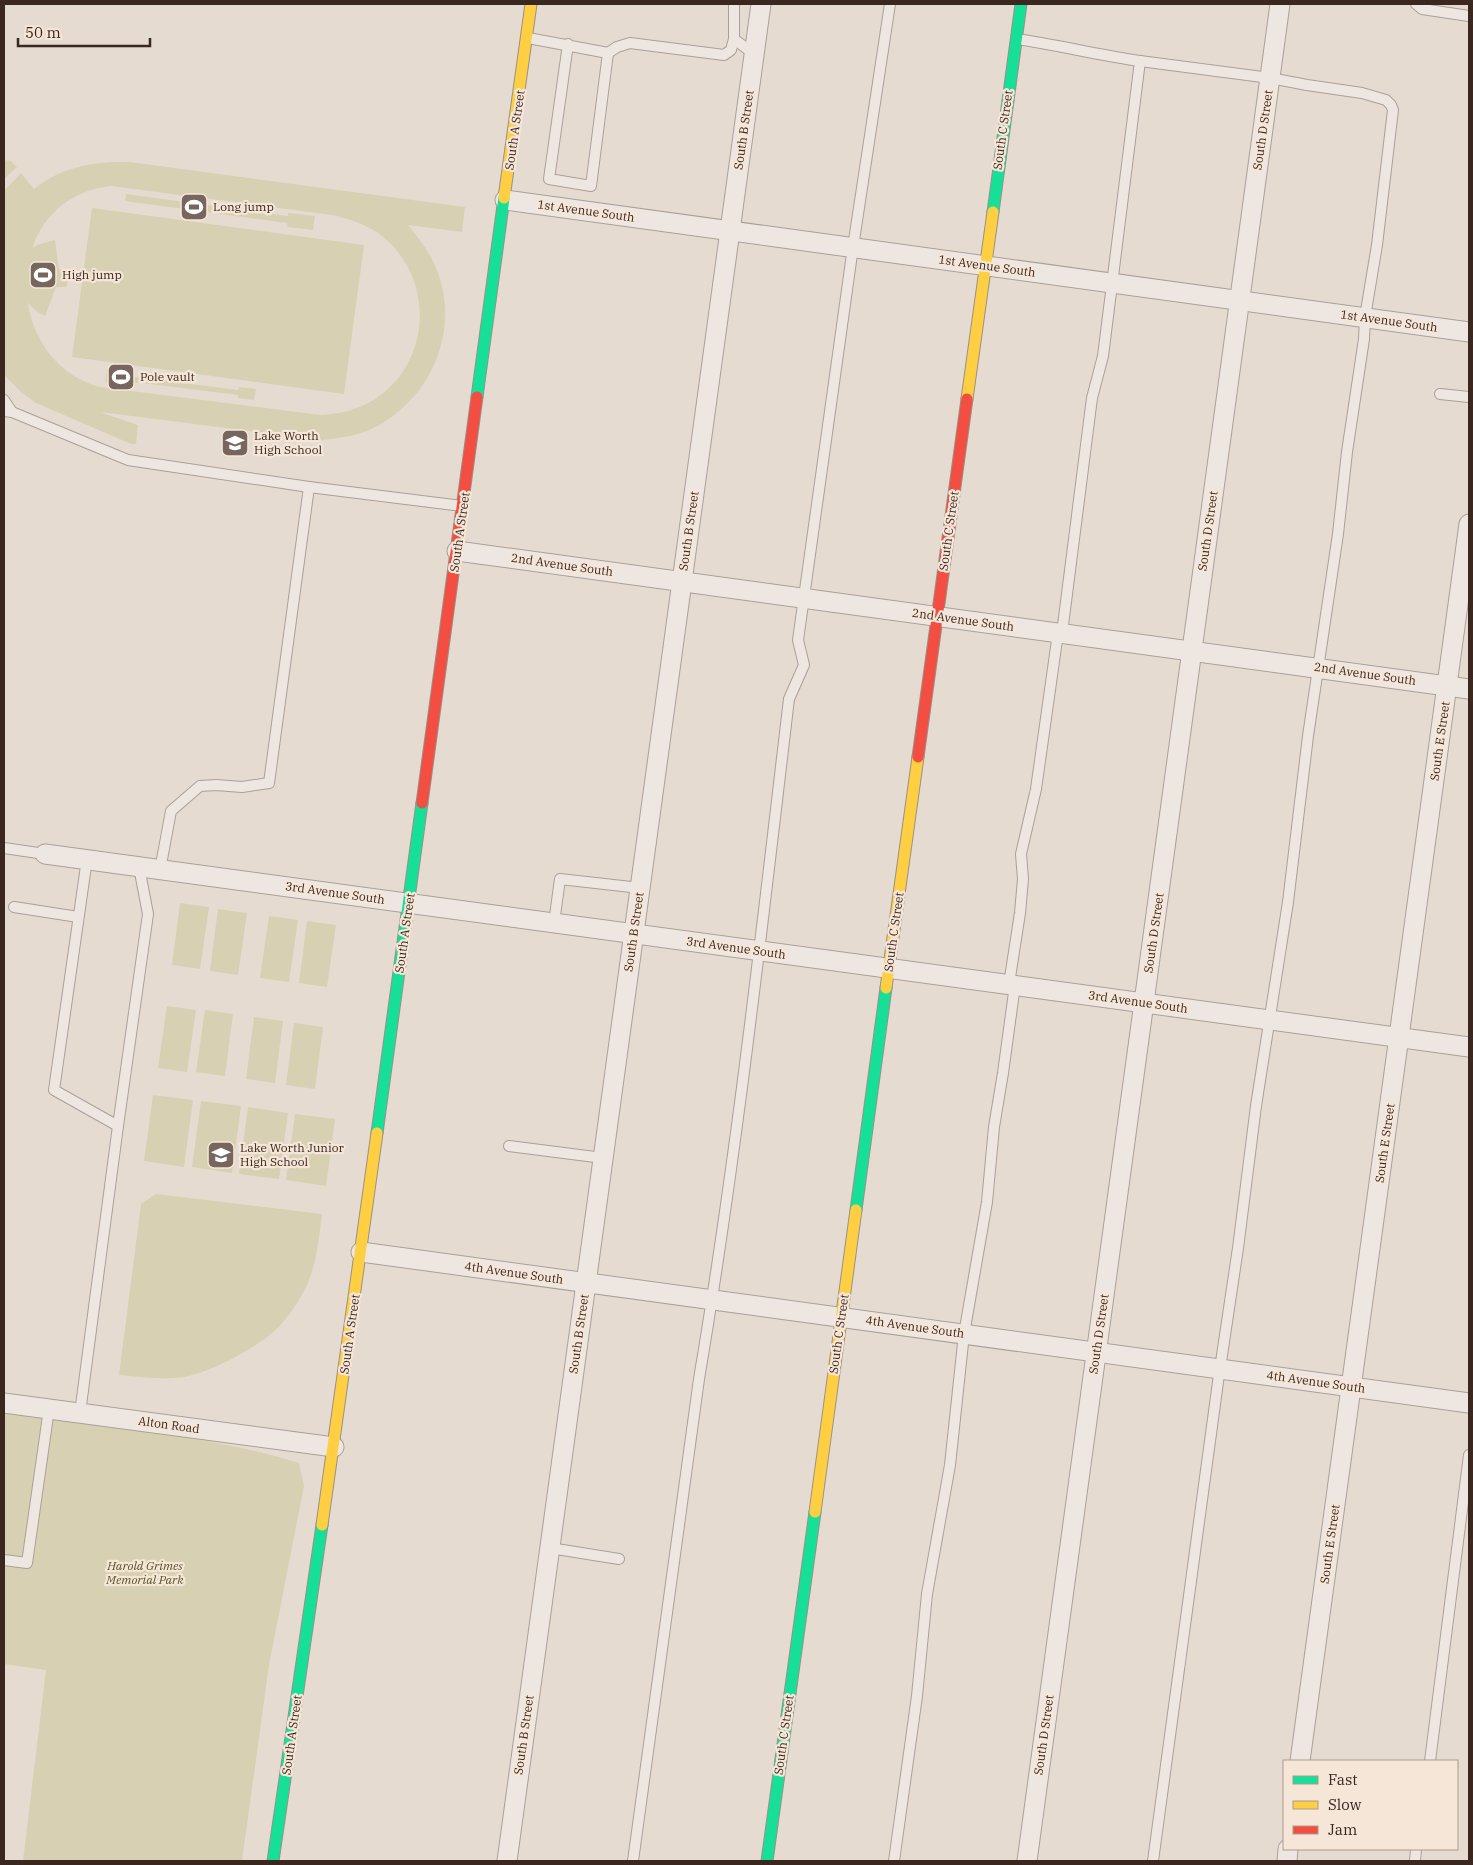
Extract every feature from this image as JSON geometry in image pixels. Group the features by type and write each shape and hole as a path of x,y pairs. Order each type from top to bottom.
{"street":[{"name":"South A Street","path":"273,1861 334,1447 531,4"},
{"name":"South B Street","path":"507,1861 761,4"},
{"name":"South C Street","path":"767,1861 1021,4"},
{"name":"South D Street","path":"1027,1861 1280,4"},
{"name":"1st Avenue South","path":"505,200 1469,332"},
{"name":"South E Street","path":"1300,1760 1469,524"},
{"name":"2nd Avenue South","path":"457,551 1469,689"},
{"name":"3rd Avenue South","path":"45,854 1469,1047"},
{"name":"4th Avenue South","path":"361,1252 1469,1403"},
{"name":"Alton Road","path":"4,1403 334,1447"}],"lane":[{"path":"527,38 568,44 608,53 617,47 630,43 724,55 731,50 734,39 734,4"},
{"path":"633,1861 760,951 789,700 804,665 798,640 853,247 890,4"},
{"path":"1416,4 1422,9 1469,16"},
{"path":"734,39 754,54"},
{"path":"1016,39 1054,44 1103,56 1270,78 1378,96 1386,100 1393,110 1338,534 1317,668 1288,902 1256,1106 1238,1248 1152,1861"},
{"path":"568,44 549,179 591,186 608,53"},
{"path":"894,1861 916,1696 927,1594 950,1465 964,1334 987,1202 1020,913 1023,879 1021,854 1036,789 1060,633 1092,398 1102,356 1140,61"},
{"path":"1440,394 1469,397"},
{"path":"4,400 8,412 128,460 309,487 463,506"},
{"path":"160,870 171,811 200,786 242,787 269,783 309,487"},
{"name":"3rd Avenue South","path":"4,848 45,854"},
{"path":"87,860 54,1090 118,1126"},
{"path":"80,1413 148,914 140,867"},
{"path":"554,923 560,879 640,888"},
{"path":"14,907 78,917"},
{"path":"509,1146 603,1158"},
{"path":"4,1560 27,1563 49,1409"},
{"path":"1430,1760 1469,1455"},
{"path":"550,1548 619,1559"}],"green space":[{"path":"4,160 11,161 17,167 4,179"},
{"path":"130,162 465,207 462,232 408,225 432,260 444,295 445,317 443,338 437,359 427,378 414,396 399,411 381,424 360,433 322,440 100,412 138,425 136,444 131,444 36,403 22,393 4,375 4,191 21,173 34,189 60,173 100,163","holes":["111,186 332,215 363,225 384,237 390,243 406,264 416,288 420,313 417,337 409,361 395,382 376,398 351,410 321,415 100,387 67,371 44,346 30,315 26,281 32,248 48,219 75,197"]},
{"name":"Long jump","path":"126,194 288,216 288,213 315,216 313,230 288,227 287,223 125,201"},
{"path":"92,208 364,245 344,394 72,357"},
{"name":"High jump","path":"55,240 59,269 69,270 67,287 56,287 45,316 28,303 22,294 17,275 19,265 24,256 32,248"},
{"path":"107,369 118,371 118,375 238,390 239,387 256,389 254,400 238,398 238,395 117,380 116,383 105,382"},
{"path":"180,903 209,907 200,969 172,965"},
{"path":"218,909 247,913 238,975 210,971"},
{"path":"269,916 298,920 289,982 260,978"},
{"path":"307,921 336,925 327,987 299,983"},
{"path":"167,1006 196,1010 187,1072 158,1068"},
{"path":"205,1010 233,1014 225,1076 196,1072"},
{"path":"254,1017 283,1021 275,1083 246,1079"},
{"path":"294,1023 323,1027 315,1089 286,1085"},
{"path":"153,1095 193,1100 184,1167 144,1161"},
{"path":"201,1101 241,1106 232,1173 192,1167"},
{"path":"248,1107 288,1113 279,1179 239,1174"},
{"path":"295,1114 335,1119 326,1186 286,1180"},
{"path":"156,1194 322,1214 317,1250 307,1285 282,1324 264,1340 218,1366 184,1377 160,1378 119,1375 141,1204"},
{"name":"Harold Grimes Memorial Park","path":"4,1413 190,1438 263,1453 299,1463 304,1486 269,1665 242,1861 23,1861 46,1670 4,1664"}],"traffic: fast":[{"path":"993,212 1021,4"},
{"path":"477,397 504,198"},
{"path":"377,1133 422,803"},
{"path":"856,1210 886,988"},
{"path":"767,1861 815,1512"},
{"path":"273,1861 322,1525"}],"traffic: slow":[{"path":"504,198 531,4"},
{"path":"967,399 993,212"},
{"path":"886,988 918,757"},
{"path":"322,1525 377,1133"},
{"path":"815,1512 856,1210"}],"traffic: jam":[{"path":"422,803 477,397"},
{"path":"918,757 967,399"}],"place":[{"name":"Long jump","path":"194,207"},
{"name":"High jump","path":"43,275"},
{"name":"Pole vault","path":"121,377"},
{"name":"Lake Worth High School","path":"235,443"},
{"name":"Lake Worth Junior High School","path":"221,1155"}]}
